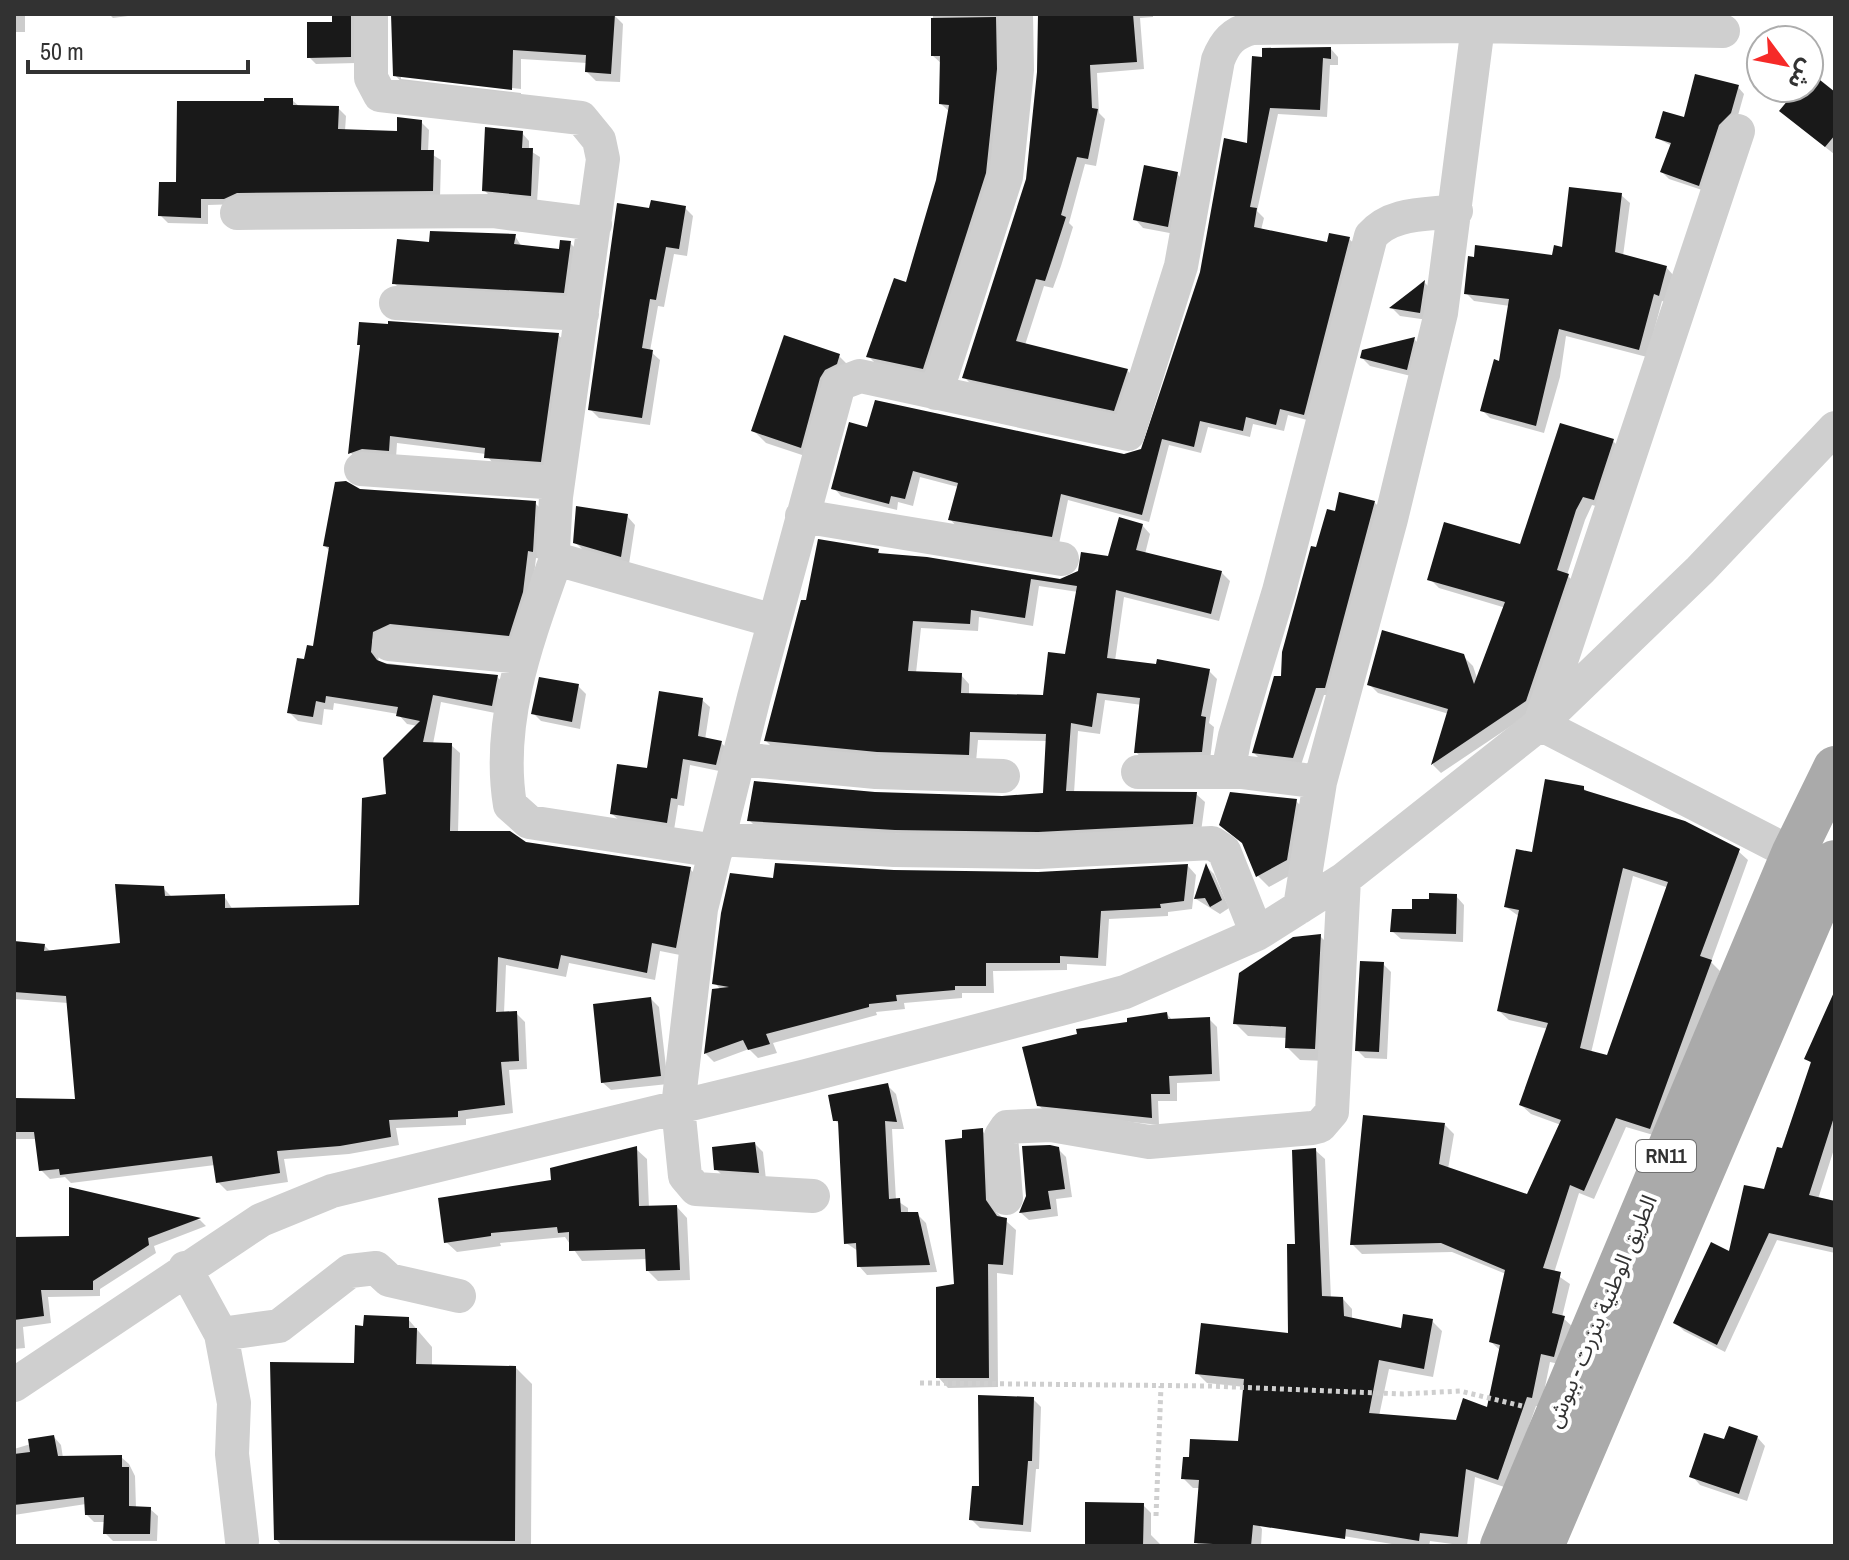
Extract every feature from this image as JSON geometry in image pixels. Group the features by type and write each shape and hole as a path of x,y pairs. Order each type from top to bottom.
{"main road":[{"name":"الطريق الوطنية بنزرت - ببوش","path":"1542,1546 1814,858 1835,768"},
{"name":"الطريق الوطنية بنزرت - ببوش","path":"1502,1546 1558,1415 1814,858"}],"street":[{"path":"371,14 371,78 380,95 581,118 599,140 603,159 558,483 553,549 556,559 522,657 505,745 507,789 516,814 529,822 717,845 1038,852 1212,843 1224,851 1257,934"},
{"path":"936,393 1006,177 1017,70 1016,14"},
{"path":"1300,907 1320,782 1441,313 1478,26"},
{"path":"813,1196 696,1189 685,1176 678,1107 701,909 774,621 839,384 860,376 1128,434 1181,266 1218,60 1225,43 1239,31 1252,28 1478,26 1723,31"},
{"path":"1540,724 1738,131"},
{"path":"237,213 492,211 595,224"},
{"path":"1228,772 1235,736 1279,591 1371,236 1381,224 1397,218 1456,211"},
{"path":"396,303 582,314"},
{"path":"14,1385 261,1220 332,1191 678,1107 1125,992 1257,934 1344,879 1540,724 1700,570 1835,428"},
{"path":"361,469 558,483"},
{"path":"802,516 1062,559"},
{"path":"556,559 774,621"},
{"path":"389,644 522,657"},
{"path":"1540,724 1814,858"},
{"path":"738,759 876,772 1003,776"},
{"path":"1138,772 1228,772 1320,782"},
{"path":"1006,1198 1001,1136 1007,1127 1059,1125 1149,1142 1312,1128 1327,1120 1332,1112 1344,879"},
{"path":"185,1268 221,1334 234,1403 232,1454 242,1541"},
{"path":"221,1334 279,1326 350,1271 376,1268 389,1280 459,1296"}],"path":[{"path":"920,1383 1161,1386 1403,1394 1460,1391 1558,1415"},
{"path":"1156,1516 1161,1386"}],"building":[{"path":"332,14 351,14 351,57 307,58 307,22 332,22"},
{"path":"391,14 615,14 611,74 585,72 586,55 513,50 512,90 393,76"},
{"path":"1038,14 1133,14 1137,62 1090,65 1092,108 1098,109 1088,159 1077,157 1061,215 1066,217 1053,257 1045,281 1036,279 1016,341 1128,369 1114,411 962,378 1026,179 1037,72"},
{"path":"996,17 997,69 986,173 923,369 866,357 894,278 906,282 936,180 949,105 939,104 940,56 931,56 931,18"},
{"path":"1331,47 1331,59 1323,58 1320,110 1270,108 1250,207 1257,208 1254,227 1327,242 1329,233 1350,237 1304,415 1280,409 1276,425 1246,417 1243,431 1200,421 1194,447 1162,439 1142,515 1061,494 1052,537 948,520 958,483 913,471 905,499 891,496 889,504 831,489 849,422 867,427 875,400 1124,454 1141,449 1200,272 1224,138 1247,143 1252,56 1262,57 1262,48"},
{"path":"1695,74 1739,85 1731,113 1719,125 1699,186 1660,172 1671,143 1655,138 1663,111 1684,117"},
{"path":"1825,84 1835,92 1835,135 1825,147 1779,111 1785,104 1825,104"},
{"path":"264,98 293,98 293,105 339,106 338,129 397,131 397,117 422,120 421,150 434,150 433,191 237,193 224,199 201,199 201,218 158,216 159,182 176,182 177,101 264,101"},
{"path":"485,127 523,131 522,148 533,148 531,196 482,191"},
{"path":"1144,165 1178,172 1168,227 1133,220"},
{"path":"1569,187 1622,193 1615,252 1667,266 1659,296 1654,294 1639,350 1559,329 1536,426 1480,411 1494,359 1499,361 1509,299 1464,294 1468,256 1474,257 1475,245 1552,255 1554,245 1562,247"},
{"path":"651,200 686,206 679,249 666,247 656,300 650,299 642,348 653,350 642,418 588,410 617,203 649,208"},
{"path":"430,231 516,234 514,244 559,249 560,240 571,241 564,293 392,284 397,239 429,242"},
{"path":"1425,280 1420,313 1389,308 1415,288"},
{"path":"388,321 559,333 541,462 484,458 485,448 390,436 389,451 362,449 348,454 360,345 357,345 359,322 388,324"},
{"path":"784,335 840,354 837,364 825,370 820,378 801,448 751,431"},
{"path":"1415,337 1407,370 1360,358 1362,350"},
{"path":"1560,423 1614,439 1594,500 1583,497 1576,510 1557,570 1569,574 1526,701 1431,765 1448,709 1367,685 1382,630 1464,654 1474,684 1505,602 1427,580 1444,522 1520,544"},
{"path":"346,481 360,489 536,501 533,552 528,551 523,592 509,636 390,624 373,632 371,652 377,660 387,664 498,675 492,706 433,695 423,742 452,743 450,831 510,831 526,842 691,867 676,948 652,943 647,973 561,955 558,969 498,957 496,1012 517,1011 519,1061 501,1062 505,1105 458,1111 458,1117 389,1120 391,1137 340,1146 277,1151 280,1173 216,1183 212,1156 60,1175 59,1169 39,1171 34,1132 14,1132 14,1098 75,1099 66,996 14,992 14,941 45,944 44,951 120,943 115,884 164,886 165,896 225,894 225,908 359,905 362,798 386,794 383,758 420,721 396,716 398,707 326,696 325,703 316,701 313,717 287,713 297,658 304,659 307,645 313,646 329,547 323,546 335,482"},
{"path":"1339,492 1375,501 1325,688 1316,688 1293,758 1252,753 1274,676 1281,676 1282,652 1311,546 1316,547 1327,509 1335,511"},
{"path":"576,506 628,514 621,557 573,543"},
{"path":"1119,517 1143,524 1136,550 1222,571 1211,614 1116,590 1107,658 1156,664 1157,659 1210,669 1201,716 1206,717 1202,752 1134,753 1140,698 1097,693 1092,727 1071,723 1066,791 1197,792 1193,824 1038,832 895,830 747,821 754,781 875,792 1002,796 1043,793 1046,734 970,732 969,755 877,752 764,741 801,600 806,600 818,539 879,549 878,553 927,557 1060,579 1078,571 1081,552 1108,556","holes":["1031,579 1077,586 1065,654 1048,652 1043,695 961,693 962,673 908,671 913,621 970,624 971,610 1025,618"]},
{"path":"539,677 579,684 572,722 531,714"},
{"path":"659,691 703,698 698,736 722,741 716,765 683,759 677,799 671,798 667,823 610,814 617,764 647,768"},
{"path":"1545,779 1584,786 1584,790 1685,821 1740,849 1700,956 1712,960 1650,1129 1616,1118 1584,1191 1570,1185 1543,1268 1561,1272 1552,1313 1565,1316 1554,1357 1541,1354 1532,1398 1527,1397 1498,1480 1466,1469 1458,1537 1420,1533 1419,1541 1346,1529 1345,1539 1253,1525 1251,1546 1194,1543 1199,1480 1181,1479 1183,1457 1189,1457 1190,1439 1238,1441 1244,1379 1195,1374 1201,1323 1288,1333 1287,1244 1295,1244 1292,1150 1316,1148 1322,1296 1343,1297 1344,1316 1401,1328 1403,1314 1433,1319 1424,1369 1379,1360 1369,1413 1456,1420 1463,1398 1487,1407 1500,1345 1489,1342 1505,1270 1441,1243 1350,1245 1363,1115 1445,1123 1439,1164 1527,1194 1561,1120 1519,1105 1548,1023 1497,1011 1519,910 1504,907 1516,849 1532,852","holes":["1623,868 1668,882 1607,1055 1580,1048"]},
{"path":"1230,792 1297,799 1287,860 1256,877 1242,843 1219,825"},
{"path":"775,863 894,870 1038,872 1188,864 1184,901 1160,904 1161,908 1101,911 1098,958 1060,956 1060,963 986,963 986,986 955,986 955,990 896,995 897,1001 869,1004 869,1007 766,1034 770,1044 748,1050 743,1040 704,1054 712,989 729,987 712,984 721,913 730,873 773,878"},
{"path":"1206,863 1222,900 1210,907 1205,898 1194,899"},
{"path":"1429,893 1457,894 1456,934 1390,932 1392,909 1412,909 1412,899 1429,899"},
{"path":"1321,934 1315,1049 1285,1048 1286,1027 1233,1024 1239,973 1293,937"},
{"path":"1360,961 1384,962 1379,1052 1355,1051"},
{"path":"1835,990 1835,1114 1809,1195 1835,1201 1835,1248 1769,1233 1717,1345 1673,1323 1711,1242 1729,1251 1744,1185 1764,1189 1777,1147 1782,1148 1811,1062 1804,1059"},
{"path":"651,997 661,1076 601,1083 593,1004"},
{"path":"1167,1012 1168,1019 1210,1017 1212,1074 1169,1076 1170,1094 1151,1094 1152,1118 1037,1106 1022,1047 1077,1034 1076,1029 1127,1022 1127,1018"},
{"path":"888,1083 897,1122 885,1121 889,1199 900,1198 901,1212 918,1212 930,1265 857,1267 856,1243 844,1244 838,1121 833,1121 828,1095"},
{"path":"983,1128 986,1200 997,1216 1007,1218 1003,1265 988,1264 989,1378 936,1378 936,1287 954,1284 945,1140 962,1138 962,1130"},
{"path":"755,1142 759,1173 714,1170 712,1147"},
{"path":"637,1146 639,1206 677,1205 680,1270 646,1271 645,1249 569,1251 569,1232 558,1233 557,1227 491,1233 491,1236 444,1243 438,1198 551,1180 550,1168"},
{"path":"1022,1146 1059,1147 1065,1189 1048,1191 1051,1209 1019,1213 1026,1196"},
{"path":"69,1187 201,1218 148,1238 149,1245 93,1281 93,1290 41,1290 44,1316 14,1320 14,1237 69,1236"},
{"path":"364,1315 409,1317 409,1328 417,1328 416,1364 516,1366 515,1541 274,1540 270,1362 354,1363 355,1325 363,1326"},
{"path":"978,1395 1034,1397 1032,1461 1028,1461 1023,1525 969,1520 972,1486 979,1486"},
{"path":"1729,1426 1758,1436 1739,1494 1689,1477 1704,1433 1724,1439"},
{"path":"54,1435 58,1456 122,1455 122,1467 129,1467 129,1506 151,1507 150,1534 103,1534 104,1515 85,1515 84,1497 14,1505 14,1454 30,1452 28,1439"},
{"path":"1085,1502 1144,1503 1143,1546 1085,1546"}]}
